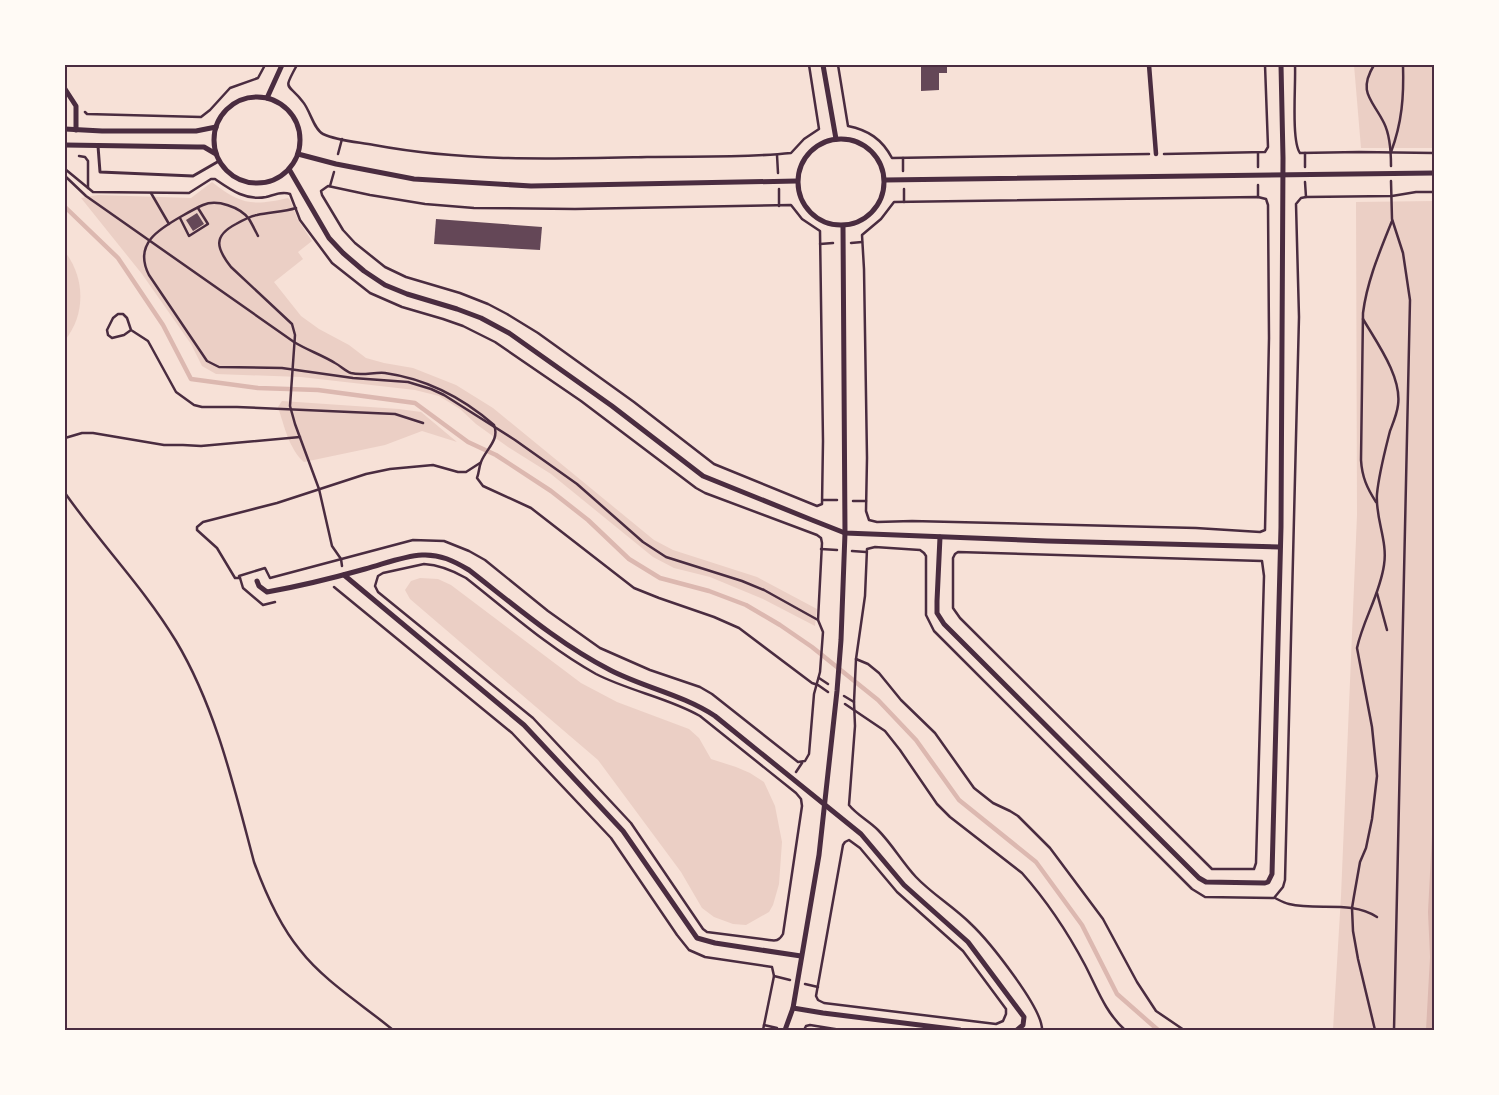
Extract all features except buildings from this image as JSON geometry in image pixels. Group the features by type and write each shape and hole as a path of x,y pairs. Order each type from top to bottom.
{"street":[{"path":"267,98 282,65"},
{"path":"823,65 836,139"},
{"path":"1149,65 1156,154"},
{"path":"940,536 936,602 937,613 944,624 1188,868 1206,882 1268,882 1272,874 1280,547 1283,175 1281,65"},
{"path":"65,89 76,106 76,130"},
{"path":"254,97 267,98 280,104 291,113 298,126 300,140 298,154 289,169 279,177 266,182 252,183 239,179 228,172 219,161 214,140 216,127 221,115 241,100 254,97"},
{"path":"65,129 196,131 216,127"},
{"path":"836,139 855,141 869,149 879,160 885,180 884,194 878,206 869,217 857,223 843,226 829,224 816,218 806,208 799,195 797,181 802,164 813,149 823,142 836,139"},
{"path":"65,145 204,147 216,154"},
{"path":"298,154 414,180 531,186 797,181"},
{"path":"289,169 329,238 343,254 364,271 385,284 407,294 481,318 509,333 612,406 703,476 845,533 1280,547"},
{"path":"885,180 1434,172"},
{"path":"784,1030 792,1008 819,855 838,685 845,533 843,226"},
{"path":"257,581 259,586 267,592 307,585 408,557 423,555 446,557 457,562 541,626 597,664 631,680 692,702 715,716 861,834 904,885 968,942 1024,1017 1023,1025 1017,1030"},
{"path":"344,575 524,725 548,748 623,831 697,938 715,943 801,956"},
{"path":"792,1008 960,1030"}],"lane":[{"path":"98,145 100,172 193,176 219,161"}],"path":[{"path":"84,105 84,111 87,114 201,117 230,88 258,78 265,65"},
{"path":"297,65 288,83 289,88 307,106 318,130 322,133 342,139 401,150 456,156 519,159 791,154 804,139 819,129 810,65"},
{"path":"838,65 848,126 874,135 884,145 892,158 1265,152 1268,146 1265,65"},
{"path":"1294,65 1296,133 1300,153 1434,153"},
{"path":"1374,65 1367,82 1368,97 1384,122 1391,153"},
{"path":"1391,153 1401,121 1404,92 1403,65"},
{"path":"72,156 85,157 88,161 88,188"},
{"path":"65,169 93,192 189,193 211,178 247,196 264,197 286,192 290,194 300,220 332,263 370,292 402,307 463,326 496,342 705,493 817,535 821,538 822,543 818,620 823,632 820,668"},
{"path":"1391,173 1392,220 1403,253 1410,300 1394,1030"},
{"path":"65,176 86,196 294,342 354,374 376,372 424,382 446,391 469,405 495,427 495,440 481,462 477,478 483,486 531,508 634,588 739,628 812,683 818,685 885,732 938,804 950,817 1022,873 1032,884 1074,944 1112,1017 1125,1030"},
{"path":"328,186 426,204 516,209 792,205 802,219 820,231 822,504 816,506 714,464 634,402 507,314 460,293 406,277 386,267 355,243 343,230 322,195 321,191 328,186"},
{"path":"1274,898 1283,887 1285,880 1298,344 1296,204 1301,198 1306,197 1392,196 1416,192 1434,192"},
{"path":"151,193 169,224"},
{"path":"322,195 296,207 248,218 224,232 219,242 221,252 231,267 292,324 294,342 291,409 320,489 332,546 341,559 344,575"},
{"path":"1258,197 1266,199 1268,205 1269,338 1265,530 1260,532 1196,528 872,521 866,516 866,501 862,235 865,230 881,219 894,202 1258,197"},
{"path":"258,236 248,218 234,208 223,204 208,203 157,231 149,241 144,253 147,272 207,361 219,367 282,368 353,378 408,382 444,395 515,440 576,484 643,542 666,557 742,580 818,620"},
{"path":"180,218 189,236 208,224 198,208"},
{"path":"1377,503 1367,489 1361,460 1363,319 1365,301 1379,251 1392,220"},
{"path":"131,330 118,337 112,338 108,335 113,318 118,314 123,314 127,318 131,330 148,341 176,392 194,405 202,407 395,414 422,423"},
{"path":"1363,319 1388,362 1394,378 1398,399 1398,407 1384,457 1377,492 1377,503 1385,548 1384,566 1357,648 1372,728 1377,776 1372,820 1366,848 1360,862 1352,908 1353,931 1375,1030"},
{"path":"65,438 77,434 102,434 164,445 201,446 300,436"},
{"path":"280,600 263,605 243,588 240,578 235,578 217,548 197,527 203,522 277,503 366,474 390,469 433,465 458,472 466,472 481,462"},
{"path":"65,492 157,613 193,674 218,736 260,880 281,922 299,950 320,971 394,1030"},
{"path":"1042,1030 1039,1016 1033,1005 1005,963 982,936 972,925 917,878 878,830 849,805 855,726 856,658 865,596 867,549 875,547 920,550 924,553 926,556 926,615 928,623 934,631 1192,890 1205,897 1274,898 1287,904 1352,908 1370,912 1377,916"},
{"path":"958,552 1207,559 1259,560 1264,565 1256,867 1252,870 1212,869 960,618 953,608 953,558 958,552"},
{"path":"424,564 439,565 453,570 466,578 542,638 581,665 620,684 690,710 743,750 801,798 801,811 783,934 777,941 707,932 703,929 631,823 533,718 378,592 375,581 383,573 424,564"},
{"path":"333,586 512,733 611,838 689,950 705,957 772,966 774,976 763,1030"},
{"path":"1377,592 1387,630"},
{"path":"856,658 868,664 879,674 901,700 935,733 974,788 993,803 1018,816 1046,843 1103,919 1137,982 1156,1012 1184,1030"},
{"path":"849,840 860,848 897,892 963,951 1006,1010 1003,1021 996,1024 824,1003 818,1000 816,996 843,845 849,840"},
{"path":"764,1025 784,1030"},
{"path":"804,1030 806,1026 810,1025 841,1030"}],"shaded area":[{"path":"1354,65 1434,65 1434,148 1361,148"},
{"path":"212,182 231,195 248,202 256,203 288,198 290,200 298,220 312,241 298,252 303,259 274,282 301,316 319,329 349,345 366,358 413,368 456,385 493,408 654,540 673,550 757,577 817,609 815,626 763,599 710,577 674,568 653,557 551,474 508,447 476,424 460,409 439,396 415,390 301,377 216,374 202,366 191,344 142,274 81,198 98,195 191,198"},
{"path":"1434,201 1434,1030 1333,1030 1341,896 1357,515 1356,202"},
{"path":"65,252 72,262 79,284 80,308 72,330 65,340"},
{"path":"282,401 421,412 457,442 422,431 385,445 304,462 294,450 285,429 278,407"},
{"path":"420,578 438,579 451,585 581,683 617,702 689,729 699,738 711,759 750,773 764,782 775,806 782,842 779,884 769,912 746,925 733,924 714,917 702,908 681,872 598,760 410,599 405,590 411,581"},
{"path":"1434,796 1434,1030 1426,1030 1430,957 1428,912"}],"waterway":[{"path":"65,207 118,258 163,325 191,379 258,388 318,390 415,403 468,442 496,455 551,491 588,520 629,559 660,578 709,591 746,605 812,647 878,700 916,740 959,800 1036,862 1082,925 1117,994 1158,1030"}]}
